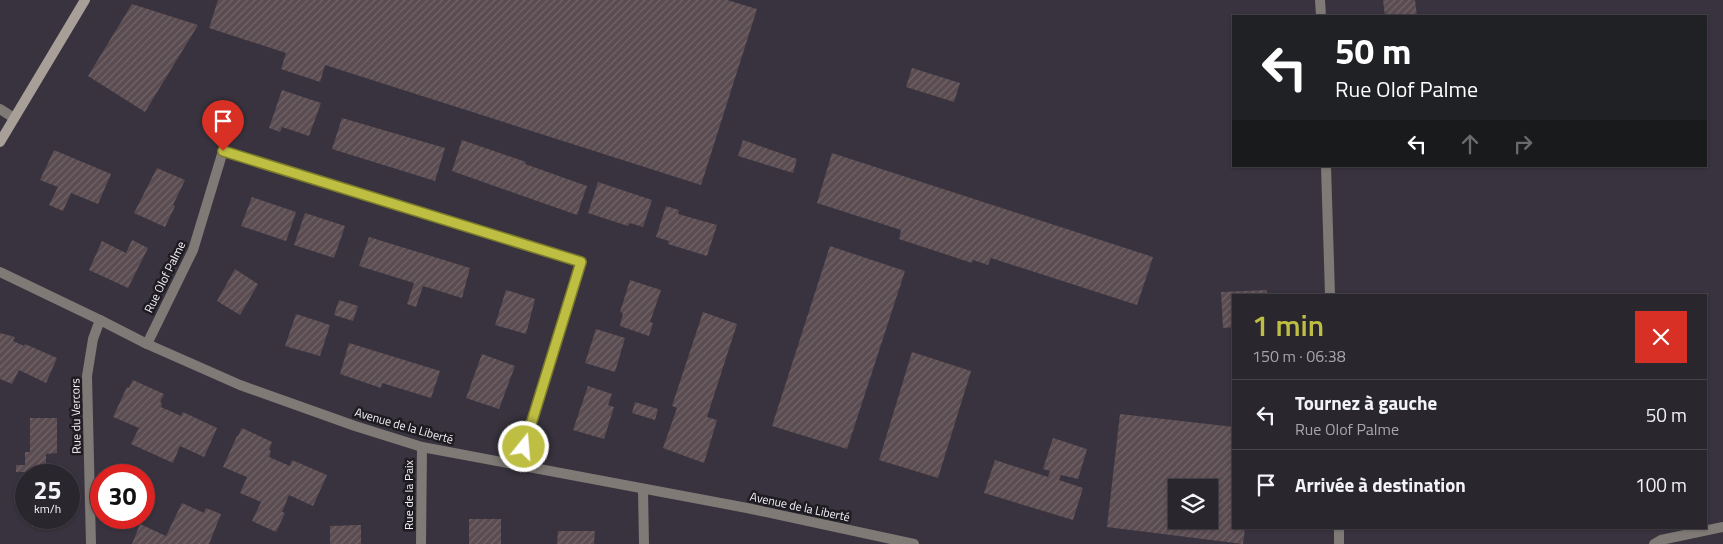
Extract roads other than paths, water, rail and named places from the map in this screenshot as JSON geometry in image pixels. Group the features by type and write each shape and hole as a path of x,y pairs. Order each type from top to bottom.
{"main road":[{"path":"0,142 85,0"}],"street":[{"path":"1320,0 1321,15"},
{"path":"0,109 14,118"},
{"name":"Rue Olof Palme","path":"146,344 193,250 223,151 581,262 518,466"},
{"path":"1326,167 1330,294"},
{"name":"Avenue de la Liberté","path":"0,272 146,344 240,385 355,426 422,447 746,508 914,544"},
{"name":"Rue du Vercors","path":"91,544 87,376 93,339 100,320"},
{"name":"Rue de la Paix","path":"421,544 420,468 422,447"},
{"path":"644,490 644,544"},
{"path":"1654,544 1661,540 1723,527"},
{"path":"1339,529 1339,544"}]}
